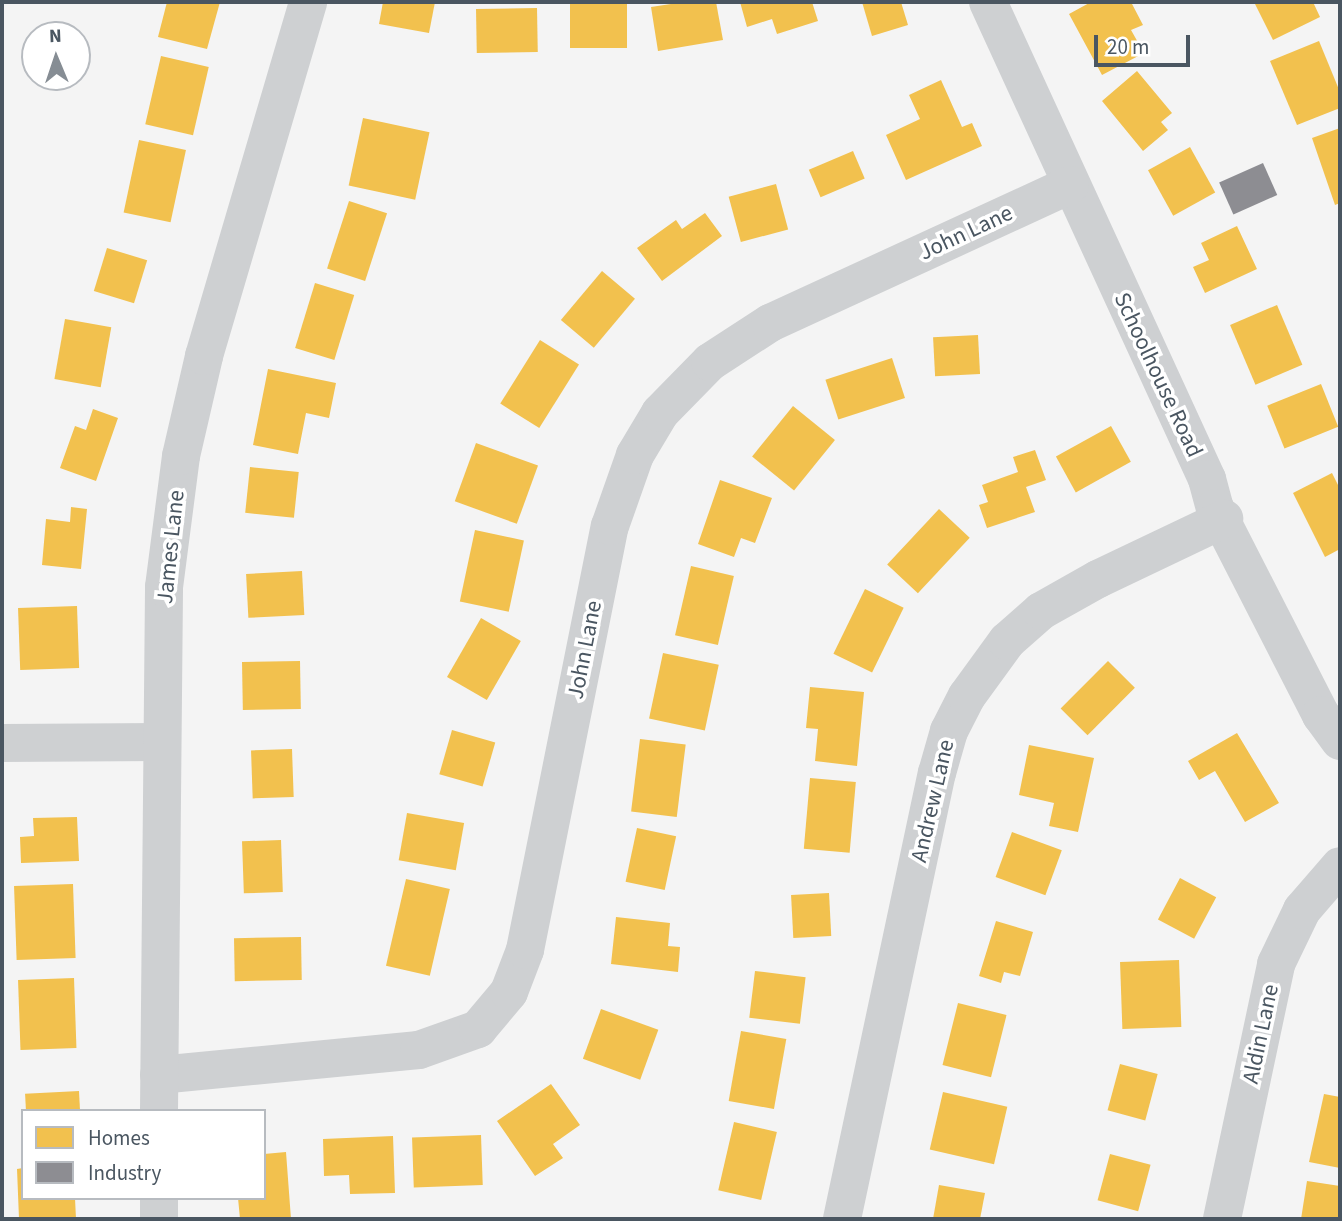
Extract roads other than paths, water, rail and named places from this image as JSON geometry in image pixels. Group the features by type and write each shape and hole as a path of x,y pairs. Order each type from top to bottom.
{"street":[{"name":"James Lane","path":"159,1093 164,587 181,456 204,356 308,2"},
{"name":"Schoolhouse Road","path":"988,2 1224,519 1321,715 1340,741"},
{"name":"John Lane","path":"159,1093 419,1051 454,1041 485,1022 509,992 525,950 610,526 635,455 660,413 710,362 771,323 1070,186"},
{"name":"Andrew Lane","path":"842,1219 937,773 949,731 967,696 1007,641 1041,611 1098,579 1224,519"},
{"path":"2,743 161,742"},
{"name":"Aldin Lane","path":"1222,1219 1276,964 1302,910 1340,866"},
{"path":"159,1200 159,1219"}]}
